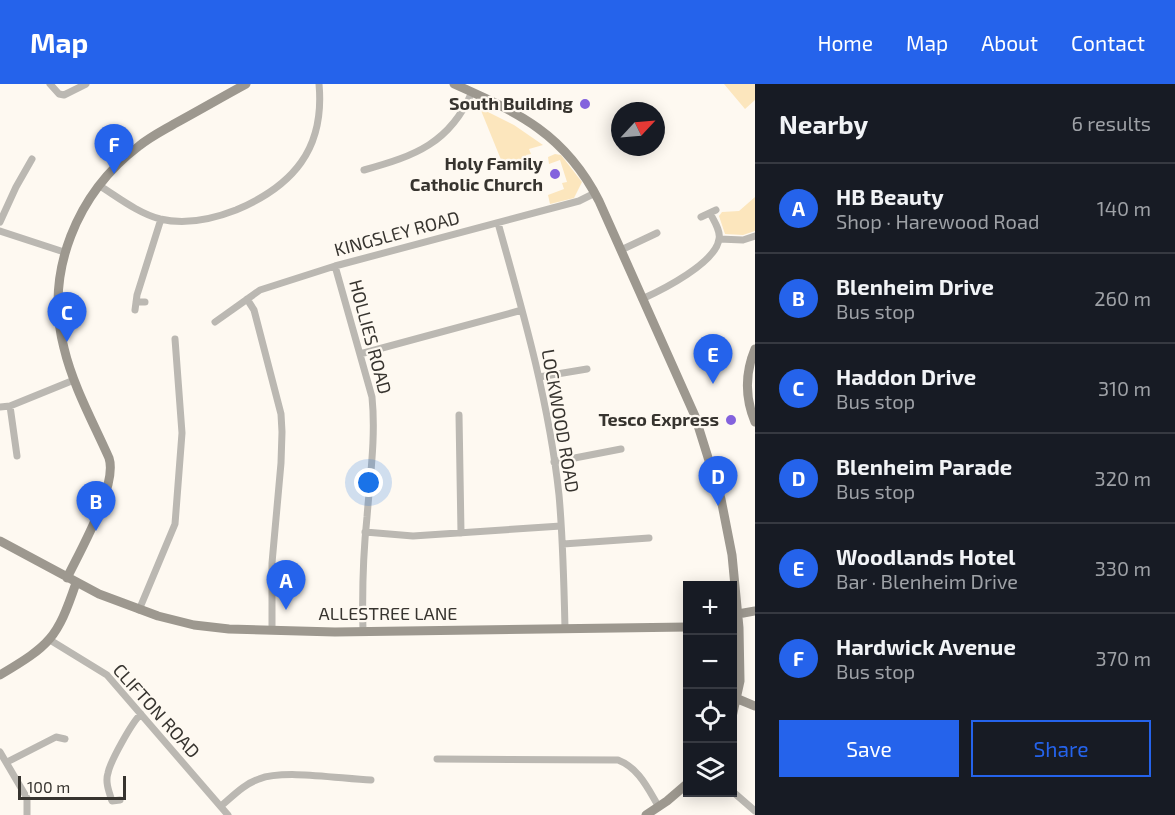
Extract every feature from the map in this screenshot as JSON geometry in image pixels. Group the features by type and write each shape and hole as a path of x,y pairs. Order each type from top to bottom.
{"street":[{"path":"50,84 59,94 64,95 86,84"},
{"path":"0,675 33,656 59,628 72,580 104,499 112,469 74,380 64,350 58,318 58,285 64,252 76,223 100,186 121,160 142,143 246,84"},
{"path":"100,186 143,212 161,219 193,220 223,214 266,195 284,182 301,164 315,137 320,108 319,84"},
{"path":"454,84 524,117 545,132 573,161 595,193 692,408 711,464 731,544 737,621"},
{"path":"364,170 404,157 438,139 457,120 472,92"},
{"path":"0,222 16,187 33,159"},
{"name":"KINGSLEY ROAD","path":"215,322 260,290 335,266 579,201 595,193"},
{"path":"642,299 672,285 712,252 719,239 713,211 700,217"},
{"path":"135,310 161,219"},
{"name":"LOCKWOOD ROAD","path":"498,223 539,377 554,462 561,526 565,628"},
{"path":"0,231 64,252"},
{"path":"621,250 657,233"},
{"path":"719,239 744,240 755,236"},
{"name":"HOLLIES ROAD","path":"335,266 372,397 374,425 365,532 363,632"},
{"path":"247,299 254,310 281,414 281,463 272,562 272,630"},
{"path":"136,302 145,302"},
{"path":"360,354 522,310"},
{"path":"139,610 175,524 182,434 176,339"},
{"path":"755,349 750,362 747,385 750,408 755,422"},
{"path":"539,377 587,369"},
{"path":"0,407 10,406 74,380"},
{"path":"10,406 17,456"},
{"path":"459,415 461,533"},
{"path":"554,462 621,449"},
{"path":"365,532 413,536 561,526"},
{"path":"562,544 649,537"},
{"name":"ALLESTREE LANE","path":"0,541 99,594 139,610 194,626 363,632 683,627"},
{"path":"738,614 755,610"},
{"path":"737,635 741,664 737,702"},
{"name":"CLIFTON ROAD","path":"50,640 107,675 228,815"},
{"path":"738,699 755,706"},
{"path":"120,800 112,801 108,773 130,729 141,714"},
{"path":"6,762 56,737 65,739"},
{"path":"0,752 27,798 27,815"},
{"path":"437,759 618,760 630,765 638,773 659,807"},
{"path":"221,806 250,783 271,776 295,775 371,780"},
{"path":"646,815 683,786"},
{"path":"737,795 755,811"}],"shaded area":[{"path":"724,84 755,84 755,100 745,109"},
{"path":"480,108 514,125 543,145 529,149 531,154 526,155 528,161 532,160 534,166 506,172"},
{"path":"555,154 561,155 582,182 574,198 550,204 548,195 564,189 562,183 567,182 560,160 549,164 548,157"},
{"path":"755,197 755,231 743,235 725,234 719,216 722,212 739,211"}],"place":[{"name":"South Building","path":"585,104"},
{"name":"Hardwick Avenue","path":"114,174"},
{"name":"Holy Family Catholic Church","path":"555,174"},
{"name":"Haddon Drive","path":"67,342"},
{"name":"Woodlands Hotel","path":"713,384"},
{"name":"Tesco Express","path":"731,420"},
{"name":"Blenheim Parade","path":"718,506"},
{"name":"Blenheim Drive","path":"96,531"},
{"name":"HB Beauty","path":"286,610"}]}
